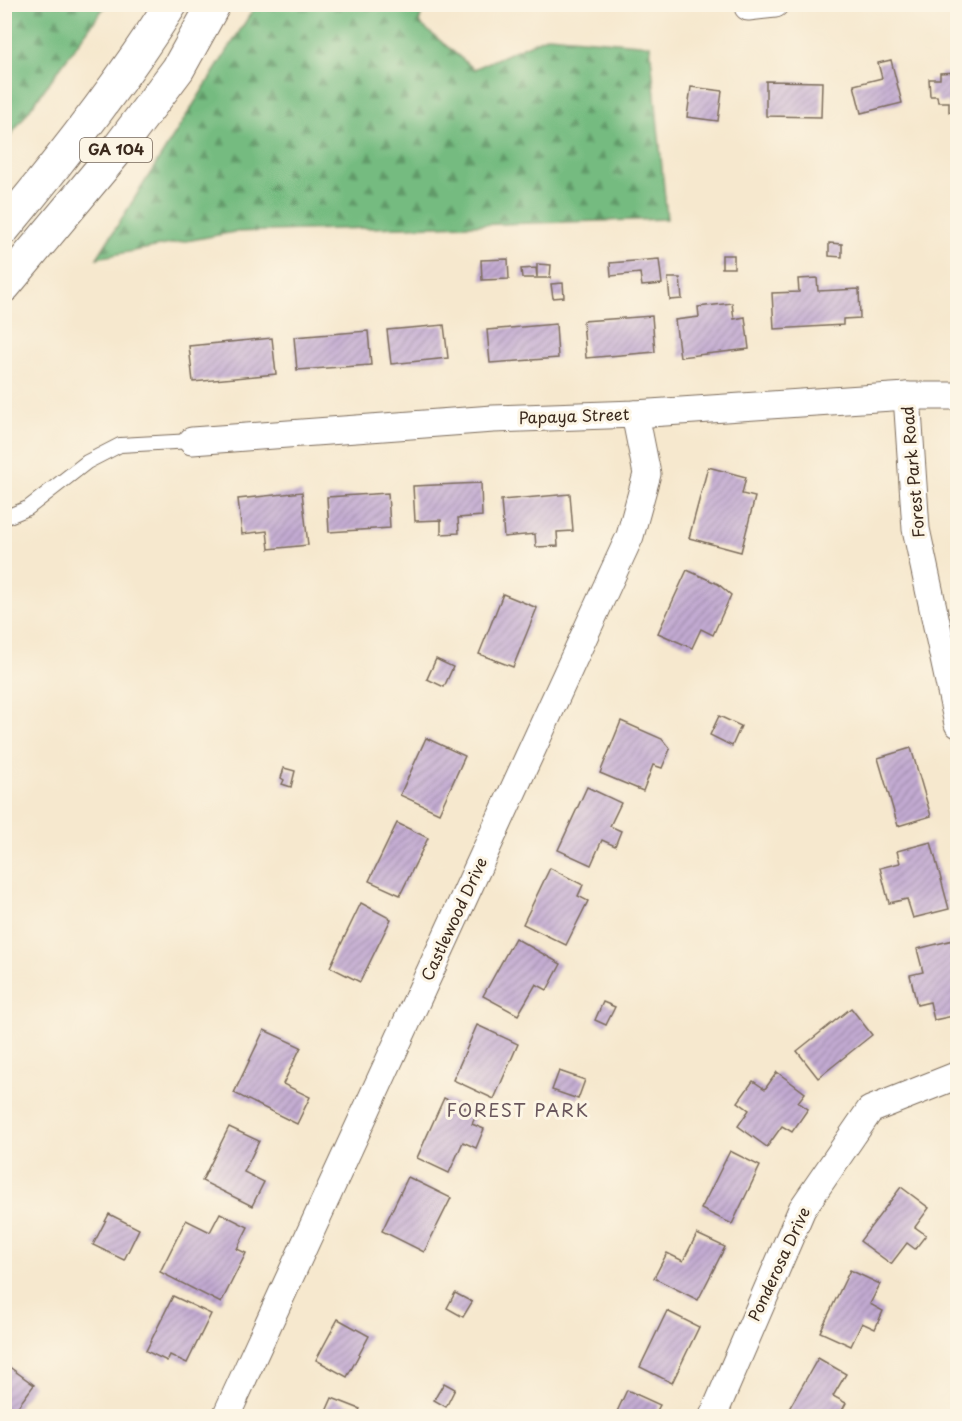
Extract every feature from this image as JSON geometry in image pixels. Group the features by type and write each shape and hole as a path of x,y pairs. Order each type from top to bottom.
{"main road":[{"name":"GA 104","path":"4,228 51,172 110,94 171,4"},
{"name":"GA 104","path":"4,286 114,154 178,69 214,4"}],"street":[{"path":"748,7 775,4"},
{"name":"Papaya Street","path":"192,441 493,419 635,414 907,396 957,396"},
{"name":"Forest Park Road","path":"907,396 916,529 957,724"},
{"name":"Castlewood Drive","path":"226,1416 630,536 647,474 635,414"},
{"name":"Ponderosa Drive","path":"713,1416 802,1209 870,1110 957,1075"}],"lane":[{"path":"4,518 28,508 87,462 120,445 192,441"}],"green space":[{"path":"4,5 106,5 5,143"},
{"path":"256,5 424,5 419,23 474,69 548,36 650,45 667,219 234,232 97,258"}],"building":[{"path":"891,60 902,103 861,113 854,85 882,78 878,63"},
{"path":"958,72 958,111 949,112 949,102 938,102 937,96 930,96 929,79 940,79 940,73"},
{"path":"766,81 822,82 821,117 766,116"},
{"path":"691,87 722,91 718,121 687,117"},
{"path":"829,243 842,244 842,257 829,256"},
{"path":"722,255 734,255 734,268 722,268"},
{"path":"508,259 509,279 482,280 481,260"},
{"path":"659,259 662,284 642,286 640,273 611,276 610,263"},
{"path":"537,264 551,265 550,278 522,278 521,269 536,268 537,277"},
{"path":"668,278 680,278 682,299 670,300"},
{"path":"817,278 818,291 859,289 860,318 843,319 843,325 774,329 772,293 799,292 798,279"},
{"path":"563,283 564,297 553,298 551,284"},
{"path":"732,303 734,319 745,317 749,349 680,357 675,320 699,317 698,307"},
{"path":"652,316 655,352 586,358 583,321"},
{"path":"556,324 558,358 490,363 487,330"},
{"path":"444,325 448,358 391,364 387,330"},
{"path":"368,331 371,365 297,370 294,337"},
{"path":"272,338 276,374 193,382 189,346"},
{"path":"708,467 746,477 742,494 755,497 741,552 689,538"},
{"path":"481,483 482,516 458,518 459,533 441,534 441,520 415,521 413,486"},
{"path":"302,492 308,545 269,549 267,531 242,534 238,499"},
{"path":"388,493 390,528 329,532 327,497"},
{"path":"570,494 573,531 557,532 558,546 536,547 535,534 504,537 501,500"},
{"path":"687,570 718,584 731,595 713,635 701,629 692,648 658,633"},
{"path":"503,594 537,608 513,667 479,654"},
{"path":"436,659 453,667 444,687 427,679"},
{"path":"719,716 741,726 732,746 710,735"},
{"path":"621,721 662,739 670,749 662,768 653,765 643,791 600,773"},
{"path":"426,738 465,756 439,813 400,795"},
{"path":"911,748 931,816 898,826 878,758"},
{"path":"284,768 295,771 291,787 282,784"},
{"path":"587,787 621,803 610,826 621,831 615,846 602,840 591,865 558,850"},
{"path":"397,823 428,838 400,895 369,881"},
{"path":"931,842 949,909 913,918 907,899 889,903 880,868 900,863 897,851"},
{"path":"550,868 583,885 578,896 588,901 566,945 523,924"},
{"path":"361,903 391,919 360,982 330,967"},
{"path":"515,938 561,964 547,990 536,984 518,1015 483,996"},
{"path":"953,940 958,958 958,1015 934,1020 930,1002 917,1005 910,975 923,972 917,949"},
{"path":"603,1002 615,1007 606,1025 595,1020"},
{"path":"851,1008 872,1035 818,1078 797,1051"},
{"path":"477,1025 518,1044 494,1099 453,1080"},
{"path":"264,1030 301,1047 283,1084 310,1097 297,1124 234,1093"},
{"path":"559,1071 585,1080 578,1099 552,1090"},
{"path":"777,1072 805,1093 798,1102 808,1109 792,1132 782,1126 767,1147 738,1126 749,1110 738,1102 753,1081 765,1089"},
{"path":"444,1098 477,1113 472,1124 484,1129 476,1148 463,1142 449,1173 417,1158"},
{"path":"229,1127 259,1141 244,1172 264,1182 252,1206 202,1181"},
{"path":"730,1151 760,1166 732,1224 701,1209"},
{"path":"408,1177 451,1198 424,1252 382,1231"},
{"path":"901,1187 929,1208 915,1227 926,1235 915,1249 907,1243 891,1264 860,1241"},
{"path":"220,1213 248,1227 237,1249 246,1253 221,1303 160,1272 186,1220 210,1232"},
{"path":"109,1214 139,1229 124,1260 93,1245"},
{"path":"697,1234 725,1247 698,1300 654,1278 667,1253 683,1261"},
{"path":"850,1270 880,1284 870,1304 883,1311 875,1329 862,1323 851,1346 820,1332"},
{"path":"455,1293 472,1302 463,1317 447,1308"},
{"path":"173,1296 211,1314 187,1363 170,1355 167,1361 146,1351"},
{"path":"667,1311 699,1327 672,1383 640,1367"},
{"path":"338,1319 369,1336 347,1377 316,1360"},
{"path":"818,1358 846,1374 833,1396 846,1403 839,1416 785,1416"},
{"path":"4,1363 34,1385 11,1416 4,1416"},
{"path":"444,1383 455,1389 446,1407 434,1400"},
{"path":"627,1390 660,1405 654,1416 615,1416"},
{"path":"332,1398 360,1409 356,1416 324,1416"}],"district":[{"name":"FOREST PARK","path":"518,1111"}]}
